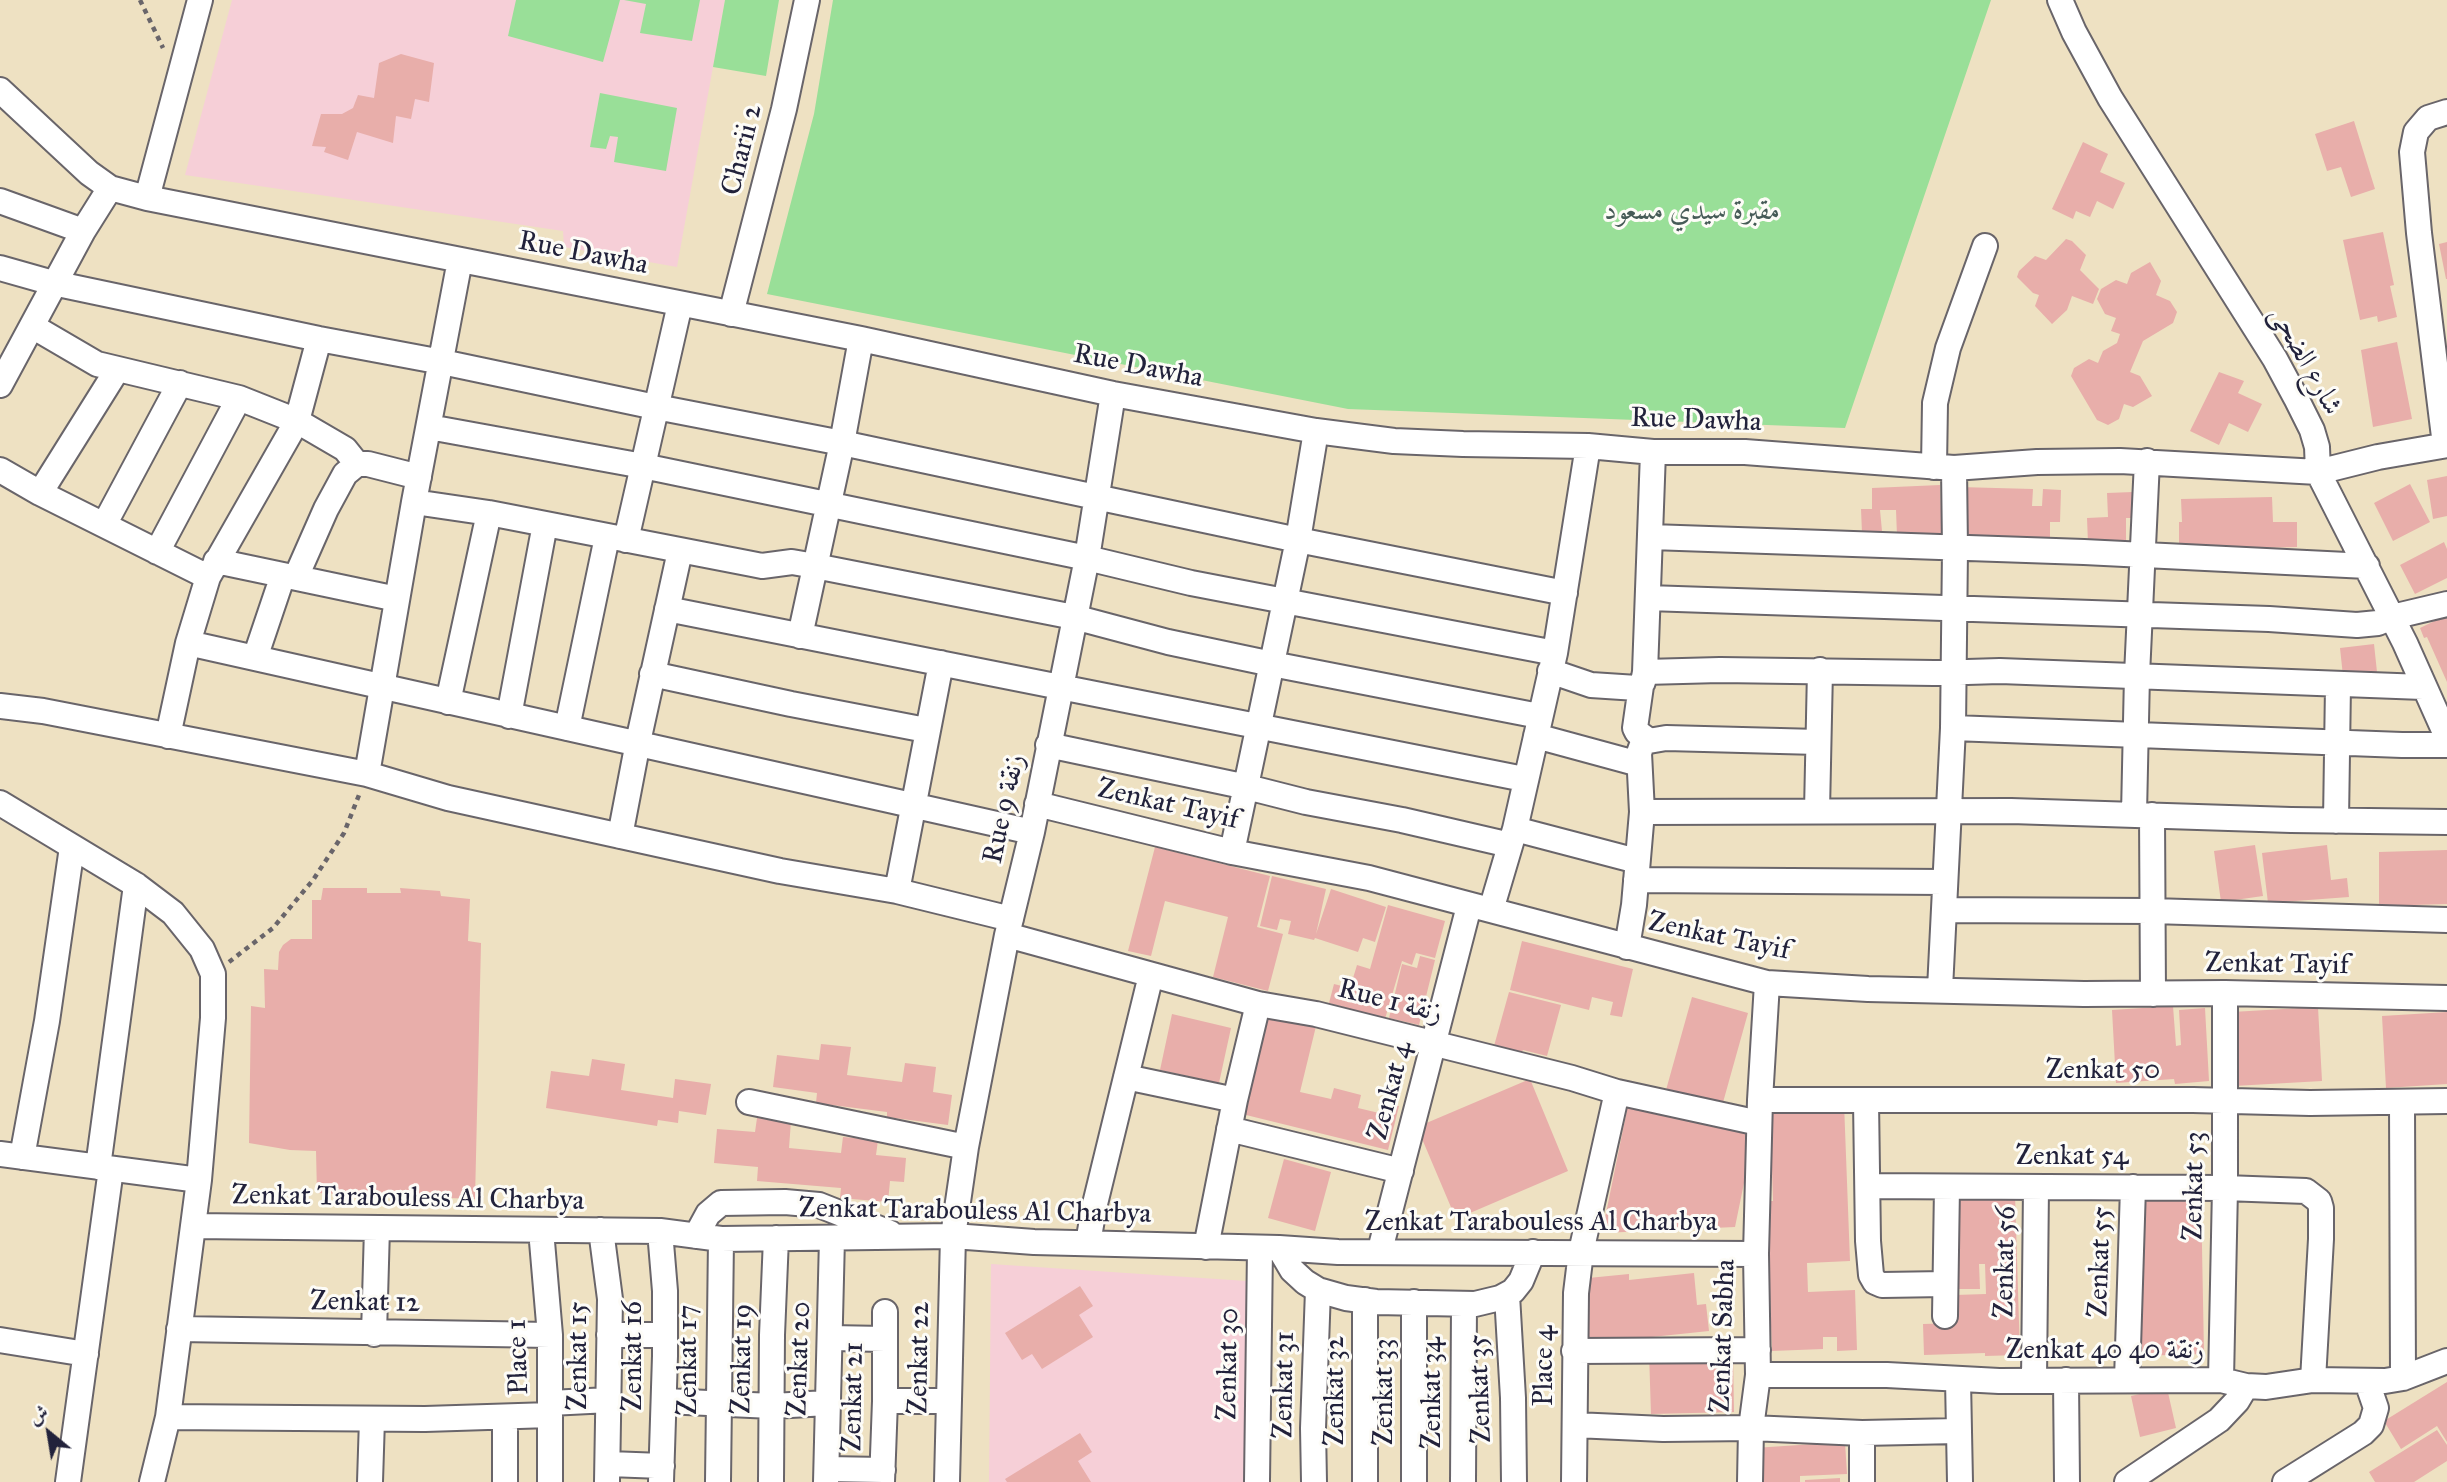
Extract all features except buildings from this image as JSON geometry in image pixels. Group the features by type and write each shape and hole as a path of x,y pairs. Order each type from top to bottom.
{"street":[{"path":"147,198 200,0"},
{"name":"Charii 2","path":"731,314 784,109 807,0"},
{"name":"شارع الضحى","path":"2060,0 2074,32 2117,109 2280,369 2312,430 2317,447 2318,472 2392,617 2447,737"},
{"name":"Rue Dawha","path":"0,90 89,173 110,188 147,198 861,339 1113,394 1316,431 1394,441 1588,446 1653,452 1745,452 1944,468 2038,462 2147,461 2318,472 2446,445"},
{"path":"2446,445 2419,233 2413,152 2416,132 2428,118 2447,111"},
{"path":"0,115 40,126"},
{"path":"0,385 17,336 53,283 110,188"},
{"path":"0,201 83,231"},
{"path":"1940,989 1952,728 1955,549 1935,402 1948,348 1985,246"},
{"path":"367,774 414,502 460,260"},
{"path":"0,268 53,283 319,339 842,443 1298,540 1564,593"},
{"path":"567,727 617,538 643,466 680,304"},
{"path":"17,336 117,370 239,398 297,421 345,449 357,464"},
{"path":"168,736 188,643 212,569 297,421 319,339"},
{"path":"800,636 842,443 861,339"},
{"path":"40,494 117,370"},
{"path":"104,525 180,383"},
{"name":"Rue 9 زنقة","path":"953,1236 966,1147 1009,927 1032,832 1087,558 1113,394"},
{"path":"157,552 239,398"},
{"path":"429,427 643,466 1087,558 1191,583 1284,600 1552,662 1591,685 1637,688 1643,679"},
{"path":"1232,852 1298,540 1316,431"},
{"name":"Zenkat 4","path":"1380,1250 1434,1045 1480,908 1512,836 1552,662 1588,446"},
{"path":"1648,740 1635,728 1643,679 1653,452"},
{"path":"2147,461 2141,555 2136,735 2152,911 2153,993"},
{"path":"255,658 289,576 345,474 357,464 368,464 419,477"},
{"path":"0,470 40,494 157,552 212,569 289,576 397,599"},
{"path":"414,502 488,513 762,566 792,562 815,566 1074,617 1168,642 1537,726 1639,764"},
{"path":"448,702 488,513"},
{"path":"509,716 545,524"},
{"path":"1651,537 2367,566"},
{"path":"620,836 680,551"},
{"path":"1648,598 2269,619 2357,625 2378,623 2447,604"},
{"path":"667,609 1524,779"},
{"path":"188,643 1032,832"},
{"path":"897,891 941,663"},
{"path":"1643,679 1820,670 1934,673 1974,670 2423,687"},
{"path":"1817,811 1820,670"},
{"path":"652,674 926,730"},
{"path":"2336,821 2338,685"},
{"name":"Rue 1 زنقة","path":"0,706 43,711 367,774 448,798 620,836 780,871 897,891 1151,975 1258,1004 1316,1014 1572,1078 1617,1092 1760,1112"},
{"path":"1952,728 2447,745"},
{"path":"1627,947 1642,812 1639,764 1641,745 1648,740 1705,738 1818,742"},
{"path":"1048,746 1247,787 1306,802 1402,820 1512,836 1637,870 1945,882"},
{"path":"0,803 136,885 173,913 202,949 213,974 213,1018 199,1180 168,1417 152,1482"},
{"name":"Zenkat Tayif","path":"1037,804 1232,852 1369,878 1767,983 1868,989 2447,998"},
{"path":"1642,812 2011,811 2447,822"},
{"path":"72,848 47,1021 11,1156 199,1180"},
{"path":"68,1482 86,1354 136,885"},
{"path":"1945,910 2152,911 2447,920"},
{"path":"1088,1243 1094,1208 1151,975"},
{"name":"Zenkat Sabha","path":"1750,1482 1751,1428 1758,1375 1756,1254 1767,983"},
{"name":"Zenkat 53","path":"2221,1380 2226,1100 2225,993"},
{"path":"1206,1247 1234,1100 1258,1004"},
{"path":"1126,1077 1234,1100"},
{"name":"Place 4","path":"1574,1482 1576,1293 1581,1252 1617,1092"},
{"path":"1866,1101 1869,1266 1875,1282 1882,1285 1945,1284"},
{"name":"Zenkat 50","path":"1760,1112 1866,1101 2447,1101"},
{"path":"749,1102 966,1147"},
{"path":"2402,1103 2403,1378"},
{"path":"1229,1129 1401,1171"},
{"name":"Zenkat 54","path":"1868,1186 2306,1191 2319,1200 2321,1239 2313,1381"},
{"path":"1945,1316 1947,1187"},
{"name":"Zenkat 56","path":"2035,1380 2036,1187"},
{"name":"Zenkat 55","path":"2127,1380 2133,1187"},
{"path":"696,1236 708,1214 721,1203 785,1202 819,1205 903,1238"},
{"name":"Zenkat 19","path":"771,1482 772,1335 784,1238 785,1202"},
{"name":"Zenkat Tarabouless Al Charbya","path":"193,1226 660,1231 721,1239 953,1236 1338,1252 1380,1250 1448,1253 1756,1254"},
{"path":"374,1334 377,1228"},
{"name":"Place 1","path":"541,1230 550,1335 550,1482"},
{"name":"Zenkat 15","path":"601,1230 610,1299 608,1473"},
{"name":"Zenkat 16","path":"660,1231 665,1335 662,1474"},
{"name":"Zenkat 22","path":"947,1482 953,1236"},
{"name":"Zenkat 20","path":"827,1475 832,1238"},
{"name":"Zenkat 17","path":"718,1482 721,1239"},
{"path":"1270,1248 1298,1276 1318,1290 1365,1300 1464,1304 1475,1304 1507,1295 1521,1281 1533,1252"},
{"name":"Zenkat 30","path":"1257,1482 1270,1248"},
{"name":"Zenkat 31","path":"1314,1482 1313,1428 1318,1290"},
{"name":"Zenkat 35","path":"1507,1295 1513,1398 1514,1482"},
{"name":"Zenkat 32","path":"1365,1300 1365,1482"},
{"name":"Zenkat 33","path":"1414,1302 1414,1482"},
{"name":"Zenkat 34","path":"1463,1482 1464,1304"},
{"name":"Zenkat 21","path":"882,1476 885,1312"},
{"name":"Zenkat 12","path":"179,1329 550,1335"},
{"path":"609,1335 665,1335"},
{"path":"830,1338 885,1339"},
{"path":"0,1340 86,1354"},
{"path":"1574,1351 1758,1350"},
{"name":"Zenkat 40 زنقة 40","path":"1758,1375 1887,1375 1999,1381 2221,1380 2266,1387 2313,1381 2367,1382 2403,1378 2447,1361"},
{"path":"1958,1380 1960,1482"},
{"path":"2066,1380 2067,1482"},
{"path":"2285,1482 2363,1433 2371,1425 2376,1408 2367,1382"},
{"path":"2127,1482 2219,1420 2237,1401 2246,1386"},
{"path":"168,1417 505,1417 609,1400"},
{"path":"665,1401 772,1406 828,1403"},
{"path":"885,1401 949,1401"},
{"path":"505,1417 505,1482"},
{"path":"370,1482 372,1419"},
{"path":"1575,1425 1862,1433 1958,1431"},
{"path":"1862,1433 1862,1482"},
{"path":"608,1473 662,1474"},
{"path":"827,1475 882,1476"}],"path":[{"path":"140,0 156,36 180,76"},
{"path":"213,974 273,928 313,880 344,833 367,774"}],"shaded area":[{"path":"232,0 725,0 677,267 564,247 563,231 185,175"},
{"path":"991,1264 1247,1281 1245,1482 989,1482"}],"green space":[{"path":"516,0 620,0 603,62 508,36"},
{"path":"624,0 700,0 692,41 640,33 646,4"},
{"path":"725,0 779,0 766,76 713,67"},
{"name":"مقبرة سيدي مسعود","path":"833,0 1991,0 1845,428 1348,409 767,294 814,114"},
{"path":"600,93 677,108 666,171 614,162 618,137 610,136 606,149 590,147"}]}
